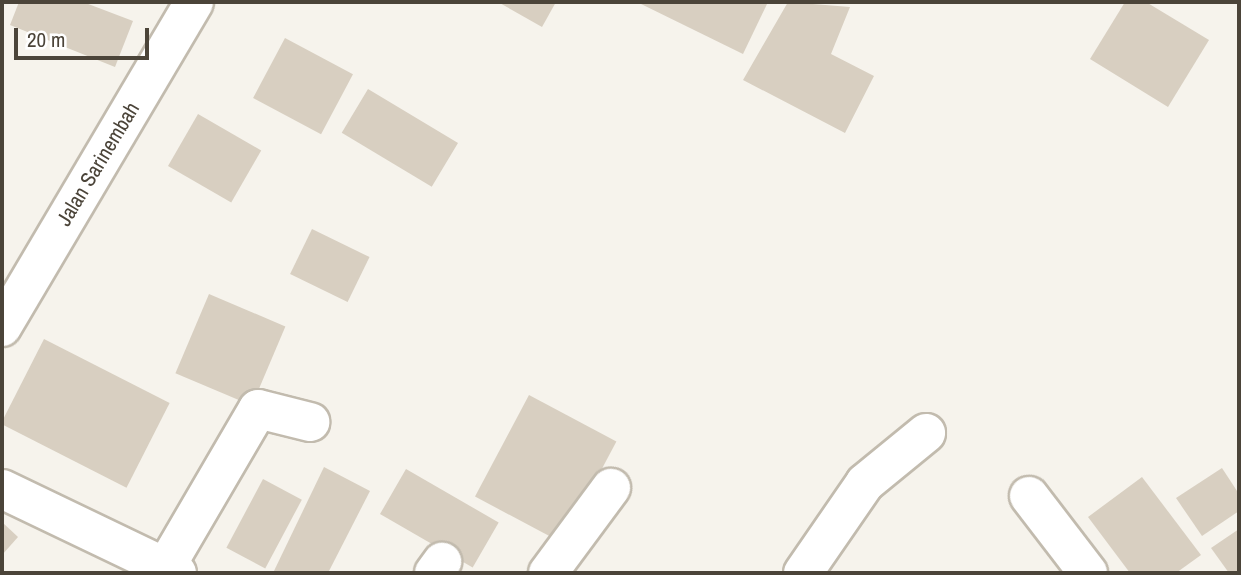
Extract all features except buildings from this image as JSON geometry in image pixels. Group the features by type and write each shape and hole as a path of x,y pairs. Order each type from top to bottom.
{"street":[{"name":"Jalan Sarinembah","path":"2,327 187,4"},
{"path":"2,489 171,570 258,409 310,422"},
{"path":"803,573 865,483 926,433"},
{"path":"548,573 611,488"},
{"path":"1029,496 1088,573"}]}
